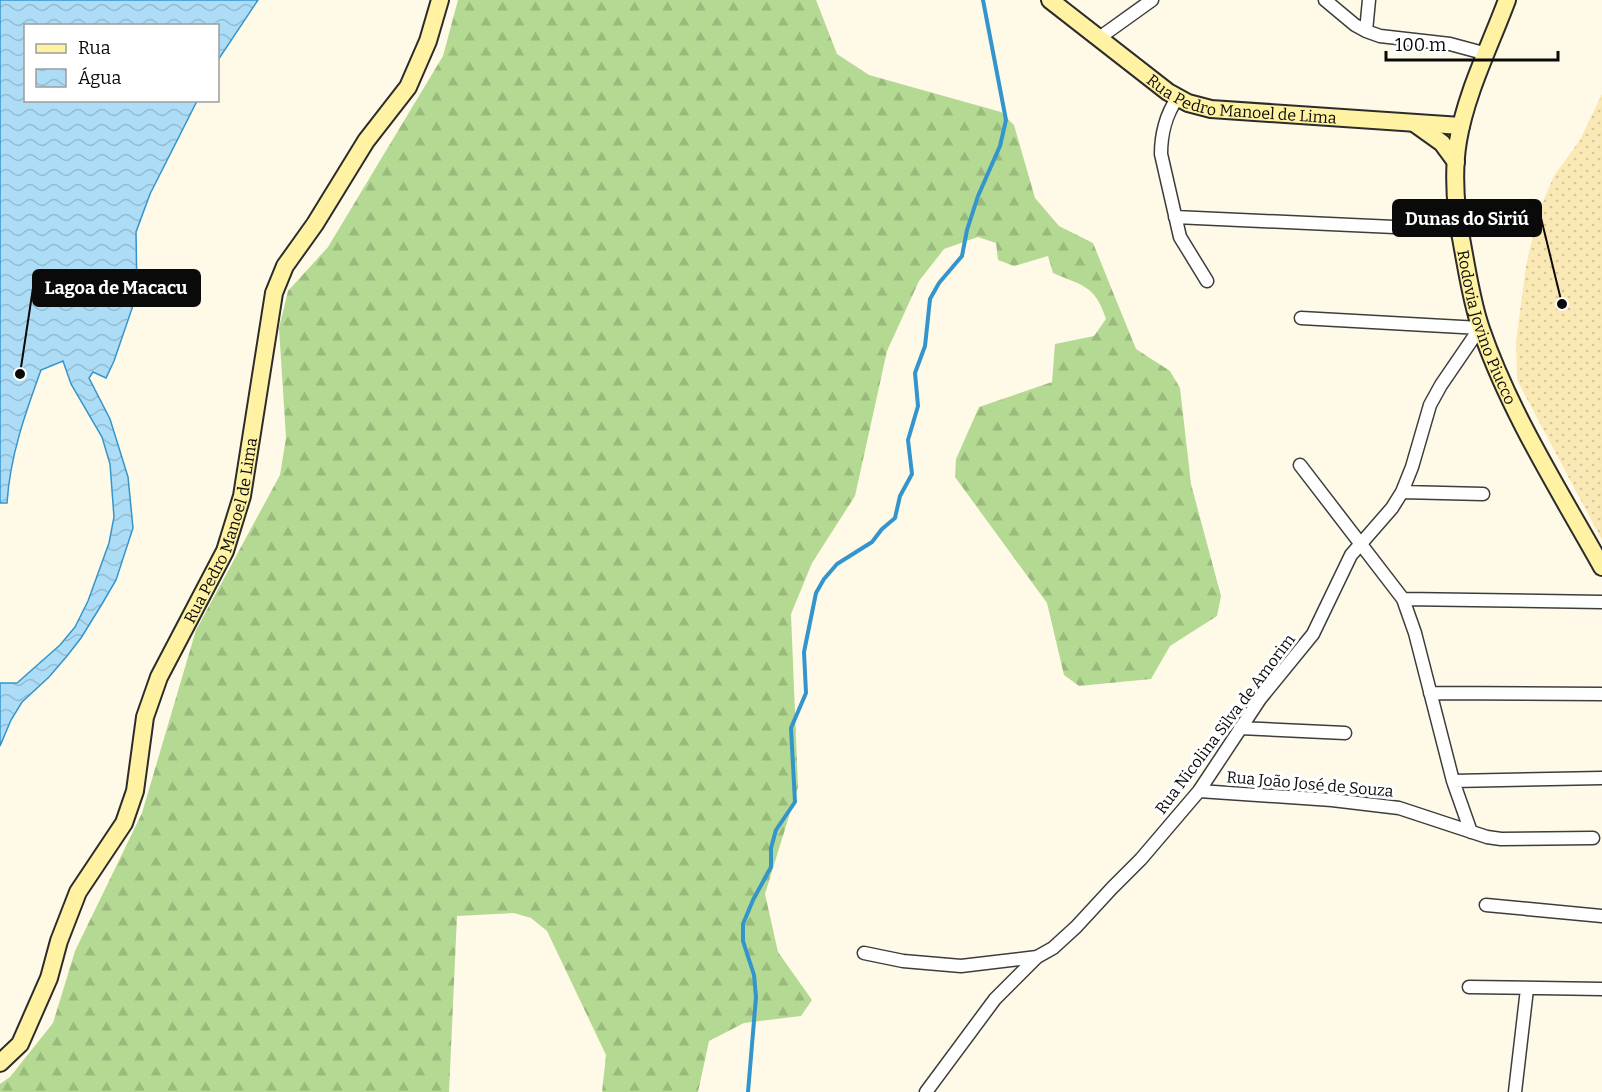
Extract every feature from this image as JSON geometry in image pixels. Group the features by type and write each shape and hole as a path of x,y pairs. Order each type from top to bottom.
{"street":[{"name":"Rua Pedro Manoel de Lima","path":"0,1063 20,1044 49,978 59,941 78,892 124,823 135,791 145,717 159,677 225,551 242,496 274,293 285,266 315,224 366,141 408,87 428,41 440,0"},
{"name":"Rua Pedro Manoel de Lima","path":"1050,0 1177,99 1198,107 1461,126"},
{"path":"1099,38 1152,0"},
{"path":"1325,0 1355,24 1380,36 1450,44 1486,54"},
{"path":"1366,31 1369,0"},
{"name":"Rodovia Jovino Piucco","path":"1508,0 1461,126 1456,162 1459,230 1480,328 1515,410 1602,567"},
{"path":"1177,99 1168,114 1161,154 1180,237 1207,281"},
{"path":"1414,123 1442,143 1456,162"},
{"path":"1175,217 1459,230"},
{"path":"1301,318 1480,328"},
{"name":"Rua Nicolina Silva de Amorim","path":"926,1092 995,999 1037,957 1053,948 1076,927 1141,859 1199,791 1240,728 1313,634 1351,555 1392,508 1402,492 1412,467 1430,405 1480,328"},
{"path":"1300,465 1402,599 1415,633 1454,781 1471,832"},
{"path":"1402,492 1483,494"},
{"path":"1402,599 1602,602"},
{"path":"1431,693 1602,694"},
{"path":"1240,728 1345,733"},
{"path":"1454,781 1602,778"},
{"name":"Rua João José de Souza","path":"1199,791 1332,800 1399,808 1471,832 1501,839 1593,838"},
{"path":"1486,905 1602,916"},
{"path":"864,953 903,961 961,966 1037,957"},
{"path":"1469,987 1602,989"},
{"path":"1515,1092 1527,989"}],"green space":[{"path":"458,0 816,0 837,54 869,75 1001,112 1014,125 1035,198 1059,226 1093,243 1136,349 1170,371 1180,388 1191,484 1221,596 1217,616 1170,646 1151,679 1079,686 1064,675 1047,603 955,477 956,459 979,407 1052,382 1055,344 1094,336 1106,319 1097,299 1087,288 1053,273 1048,256 1014,266 998,260 996,243 978,237 944,249 919,281 887,351 855,496 812,563 791,614 798,787 765,894 778,952 812,1000 801,1016 744,1023 709,1041 698,1092 602,1092 606,1055 547,931 531,918 514,913 457,916 449,1092 0,1092 0,1084 10,1077 53,1023 75,951 142,813 196,630 280,475 286,438 279,328 288,291 328,247 443,56"}],"sand":[{"path":"1602,94 1602,540 1517,380 1516,342 1526,266 1538,213 1554,176 1580,140"}],"water":[{"path":"0,0 258,0 219,58 219,24 24,24 24,102 196,102 150,194 136,232 137,294 114,361 106,378 93,372 89,378 110,419 128,477 133,528 116,580 102,604 67,656 49,677 22,702 0,746 0,683 17,683 60,645 75,627 88,601 109,543 114,517 110,464 102,437 71,384 63,361 41,370 15,452 7,503 0,503"}],"waterway":[{"path":"748,1092 756,997 754,975 743,941 743,924 771,867 771,848 776,830 795,802 791,728 806,693 804,652 816,593 837,564 872,542 895,518 900,496 912,474 908,440 918,406 915,373 925,346 930,299 939,283 962,256 967,230 978,196 1000,146 1006,120 983,0"}],"place":[{"name":"Dunas do Siriú","path":"1562,304"},
{"name":"Lagoa de Macacu","path":"20,374"}]}
